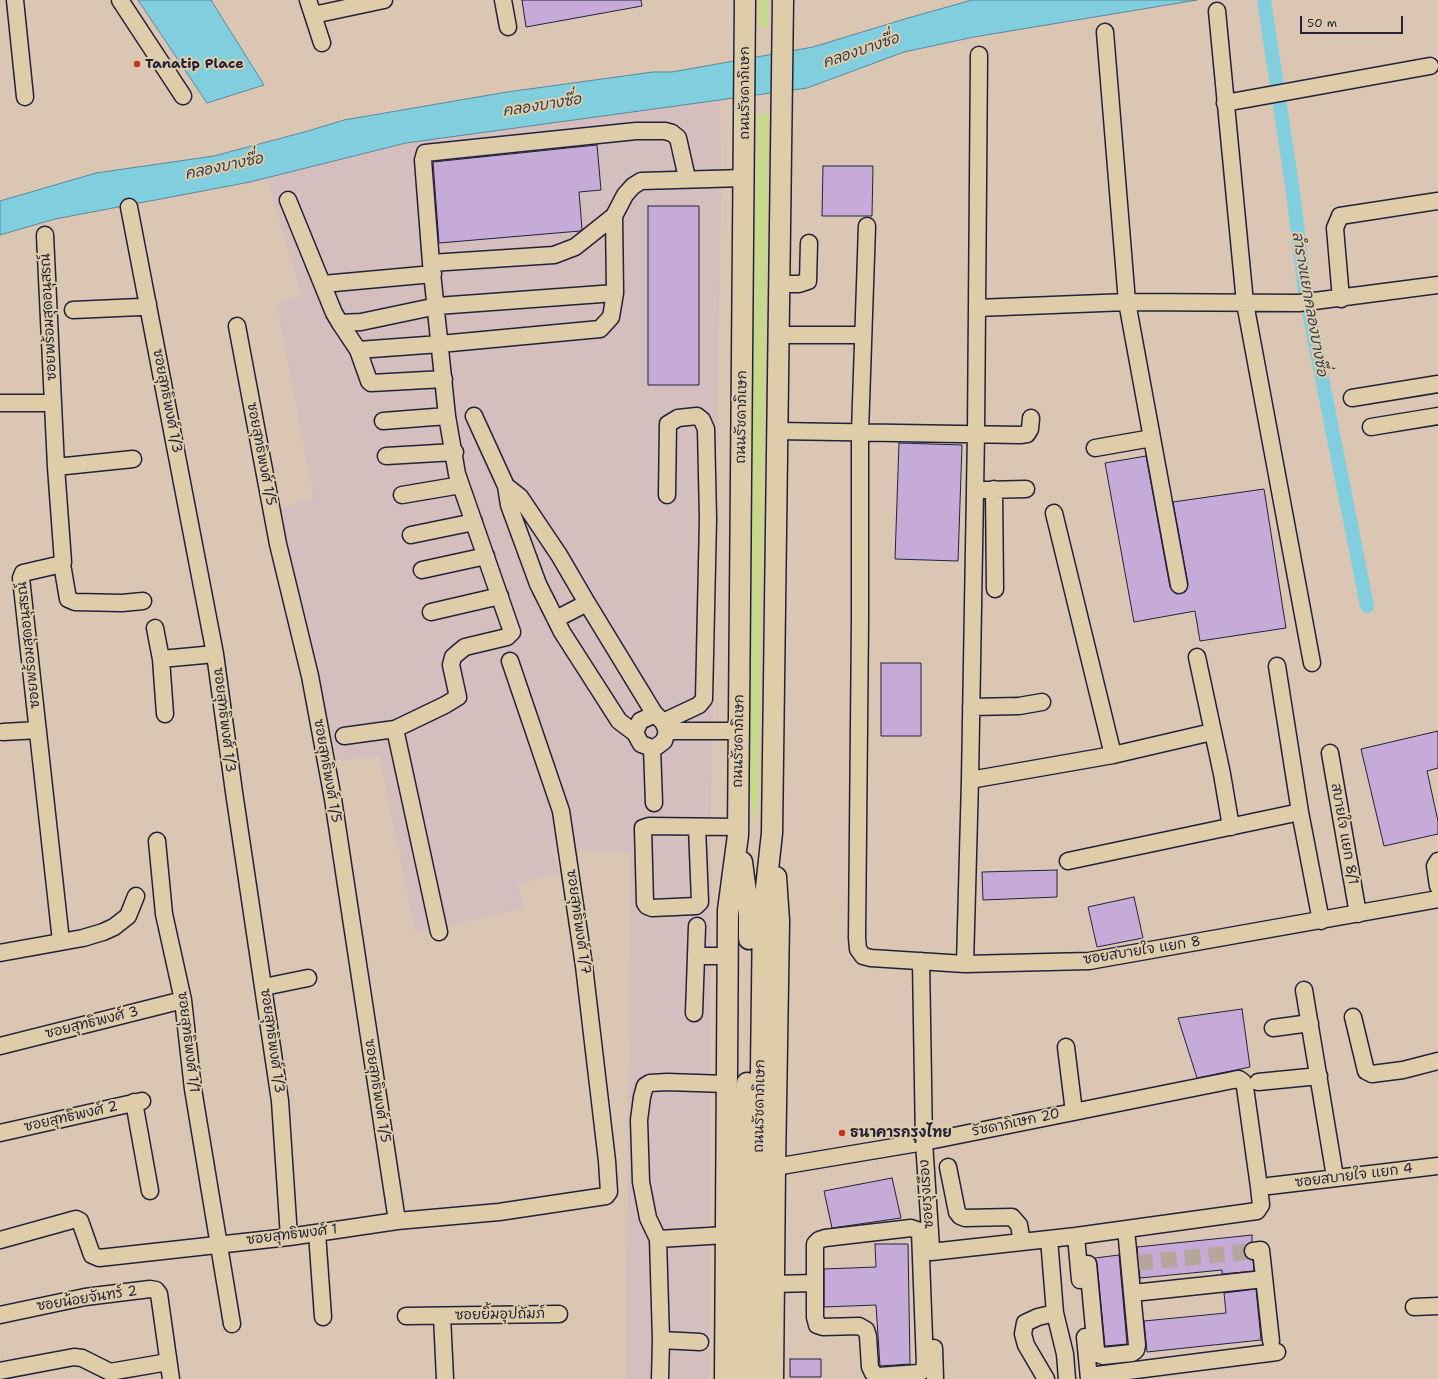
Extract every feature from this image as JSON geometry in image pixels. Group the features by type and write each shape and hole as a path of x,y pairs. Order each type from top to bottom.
{"main road":[{"name":"ถนนรัชดาภิเษก","path":"773,1379 779,921 772,833 782,5"},
{"name":"ถนนรัชดาภิเษก","path":"725,1379 728,910 738,831 745,6"},
{"name":"ถนนรัชดาภิเษก","path":"738,831 749,915 742,1379"},
{"name":"ถนนรัชดาภิเษก","path":"757,1379 763,915 772,833"}],"street":[{"path":"15,0 25,97"},
{"path":"120,0 183,96"},
{"path":"310,6 318,14 384,0"},
{"path":"503,0 508,27"},
{"path":"310,6 322,43"},
{"path":"1216,11 1245,303 1312,663"},
{"path":"1105,32 1127,302 1179,586"},
{"path":"965,964 976,433 980,54"},
{"path":"1225,103 1430,66"},
{"path":"344,736 395,728 445,705 458,697 451,665 454,657 465,647 496,640 510,635 512,632 457,474 447,416 432,268 423,160 425,153 636,131 665,131 672,133 678,138 687,178"},
{"path":"323,284 432,268 554,256 575,247 614,216 625,195 633,186 641,181 687,178 744,178"},
{"path":"288,200 334,313 358,350 369,381 371,383 444,379"},
{"path":"1341,299 1334,228 1340,216 1438,201"},
{"name":"ซอยสุทธิพงศ์ 1/3","path":"129,207 215,654 280,1101 289,1237"},
{"path":"358,350 600,329 611,317 615,293 614,216"},
{"path":"860,432 867,226"},
{"name":"ซอยพร้อมสุดอนุสรณ์","path":"45,235 56,467 63,562 62,564 23,572 21,578 61,941"},
{"path":"779,284 798,284 808,281 809,243"},
{"path":"977,308 1127,302 1306,302 1341,299 1438,285"},
{"path":"340,323 361,322 436,306 615,293"},
{"path":"73,310 140,307 148,304"},
{"name":"ซอยสุทธิพงศ์ 1/5","path":"237,326 278,544 310,676 333,800 397,1221"},
{"path":"778,335 863,335"},
{"path":"1352,398 1438,384"},
{"path":"0,403 53,403"},
{"path":"383,421 447,416"},
{"path":"474,416 506,486 509,506 536,577 562,632 619,721 635,733 640,744 652,748 661,744 664,740 661,722 559,555 520,497 506,486"},
{"path":"661,722 699,705 704,699 708,519 707,466 706,429 702,420 697,416 678,418 668,424 667,495"},
{"path":"1371,427 1438,416"},
{"path":"777,431 1027,434 1030,429 1031,418"},
{"name":"ซอยสบายใจ แยก 8","path":"860,432 860,620 856,938 858,949 862,956 871,958 965,964 1089,961 1438,899"},
{"path":"1095,448 1152,438"},
{"path":"386,456 454,452"},
{"path":"56,467 132,459"},
{"path":"402,495 461,485"},
{"path":"975,490 1026,489"},
{"path":"994,490 995,589"},
{"path":"1054,513 1113,755"},
{"path":"411,535 474,522"},
{"path":"422,570 486,556"},
{"path":"62,564 68,599 75,602 122,603 144,601"},
{"path":"431,612 500,596"},
{"path":"556,619 587,602"},
{"path":"155,628 161,659 165,714"},
{"path":"161,659 215,654"},
{"path":"1197,657 1232,827"},
{"name":"ซอยสุทธิพงศ์ 1/7","path":"510,661 561,811 584,966 610,1192"},
{"path":"1278,666 1300,812 1321,921"},
{"path":"971,707 1019,706 1042,702"},
{"path":"635,733 640,721 651,716 661,722 739,731"},
{"path":"395,728 439,932"},
{"path":"3,732 38,730"},
{"path":"970,780 1113,755 1212,732"},
{"path":"652,748 654,803"},
{"name":"สบายใจ แยก 8/1","path":"1330,753 1358,914"},
{"path":"1068,861 1300,812"},
{"path":"697,827 700,902 696,906 652,908 647,906 645,903 643,828 649,826 697,827 738,831"},
{"name":"ซอยสุทธิพงศ์ 1/1","path":"157,841 164,914 183,1000 193,1089 220,1244 232,1324"},
{"path":"1438,861 1435,866 1438,886"},
{"path":"0,953 93,935 114,927 128,916 136,896"},
{"path":"694,1013 697,926"},
{"path":"696,956 728,956"},
{"name":"ซอยรุ่งเรือง","path":"922,961 924,1142 931,1252 935,1379"},
{"path":"264,987 308,978"},
{"path":"1304,990 1335,1177"},
{"name":"ซอยสุทธิพงศ์ 3","path":"0,1046 183,1000"},
{"path":"1353,1017 1366,1071 1372,1074 1403,1070 1438,1061"},
{"path":"1273,1028 1310,1023"},
{"path":"1066,1047 1074,1112"},
{"path":"1258,1082 1318,1076"},
{"name":"รัชดาภิเษก 20","path":"775,1167 924,1142 1239,1079 1246,1087 1260,1209 1254,1213 1126,1229"},
{"path":"660,1379 661,1340 658,1240 648,1218 641,1182 639,1120 645,1086 650,1083 667,1082 727,1084"},
{"name":"ซอยสุทธิพงศ์ 2","path":"0,1133 138,1102 150,1190"},
{"name":"ซอยสบายใจ แยก 4","path":"1269,1186 1438,1166"},
{"path":"948,1167 957,1212 960,1216 965,1218 1012,1217 1019,1225 1022,1242"},
{"name":"ซอยสุทธิพงศ์ 1","path":"0,1240 76,1219 80,1221 92,1255 99,1258 289,1237 397,1221 499,1212 606,1196 610,1192"},
{"path":"911,1228 920,1232 925,1364 923,1370 919,1373 878,1376 873,1373 870,1367 868,1336 866,1330 859,1326 823,1327 817,1325 815,1317 815,1283 815,1244 819,1240 911,1228"},
{"path":"931,1252 1126,1229 1134,1263 1133,1293 1137,1346 1136,1350 1132,1352 1103,1356 1098,1354 1096,1350 1088,1264"},
{"path":"317,1233 323,1317"},
{"path":"658,1240 726,1235"},
{"path":"1076,1236 1089,1378 1274,1346 1261,1250 1253,1251"},
{"path":"1049,1239 1056,1313 1065,1354 1066,1379"},
{"path":"1133,1293 1264,1279"},
{"path":"774,1284 815,1283"},
{"name":"ซอยน้อยจันทร์ 2","path":"0,1315 85,1297 150,1289 156,1290 159,1294 171,1379"},
{"path":"1414,1307 1438,1306"},
{"path":"1046,1379 1026,1345 1023,1334 1025,1323 1038,1317 1056,1313"},
{"name":"ซอยยิ้มอุปถัมภ์","path":"406,1316 559,1314"},
{"name":"ซอยยิ้มอุปถัมภ์","path":"442,1316 444,1379"},
{"path":"661,1340 700,1342"},
{"path":"0,1370 74,1357 82,1358 110,1372 168,1362"}],"shaded area":[{"path":"720,99 721,192 711,811 709,1379 626,1379 631,852 582,850 553,853 559,873 517,884 523,908 416,933 379,756 337,760 278,509 314,499 277,304 302,295 267,178 413,142"}],"green space":[{"path":"759,0 768,0 768,27 759,28"},
{"path":"769,113 759,783 757,825 744,772 757,115"}],"water":[{"path":"138,0 211,0 264,85 207,103"},
{"name":"คลองบางซื่อ","path":"972,0 1197,0 974,37 904,52 807,88 406,143 250,182 55,219 0,235 0,201 96,173 214,156 344,120 507,92 653,72 672,72 813,47"}],"building":[{"path":"522,0 641,0 642,6 526,27"},
{"path":"597,145 601,190 579,192 582,229 580,231 439,243 433,162"},
{"path":"823,166 873,166 872,216 822,216"},
{"path":"648,206 699,206 699,385 648,385"},
{"path":"899,443 962,445 958,561 895,559"},
{"path":"1146,456 1170,587 1176,594 1185,592 1188,584 1173,502 1264,489 1286,628 1200,641 1195,611 1134,622 1105,463"},
{"path":"881,663 921,663 921,736 881,736"},
{"path":"1438,731 1438,768 1427,771 1438,821 1438,834 1384,846 1361,749"},
{"path":"1057,870 1057,897 983,900 982,872"},
{"path":"1134,897 1143,938 1097,947 1088,907"},
{"path":"1242,1009 1250,1067 1197,1078 1178,1018"},
{"path":"892,1178 901,1218 832,1228 824,1191"},
{"path":"1252,1235 1252,1242 1247,1244 1244,1252 1246,1257 1253,1260 1254,1271 1222,1274 1222,1270 1140,1278 1137,1247"},
{"path":"875,1244 908,1244 910,1364 880,1366 876,1305 824,1307 824,1269 876,1267"},
{"path":"1119,1255 1127,1344 1105,1346 1097,1263 1095,1258"},
{"path":"1256,1289 1261,1340 1147,1352 1144,1321 1226,1313 1224,1293"},
{"path":"790,1359 821,1359 821,1377 790,1377"}],"waterway":[{"name":"ลำรางแยกคลองบางซื่อ","path":"1264,0 1293,192 1305,292 1367,606"}],"tunnel":[{"path":"1137,1263 1253,1251"}],"place":[{"name":"Tanatip Place","path":"137,64"},
{"name":"ธนาคารกรุงไทย","path":"842,1133"}]}
